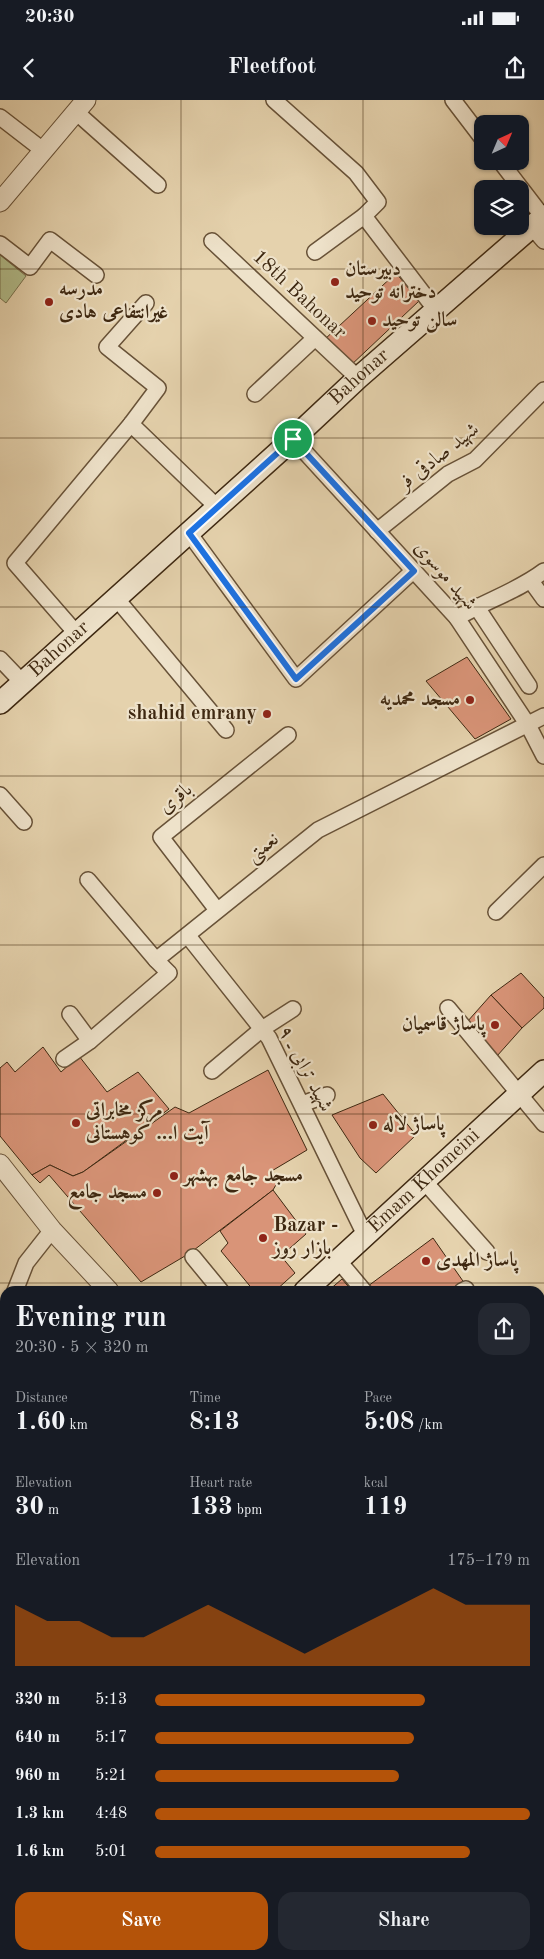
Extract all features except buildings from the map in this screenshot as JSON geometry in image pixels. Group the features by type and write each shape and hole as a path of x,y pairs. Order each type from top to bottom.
{"main road":[{"name":"Bahonar","path":"0,703 76,633 218,508 435,309 541,225"},
{"name":"Emam Khomeini","path":"310,1286 544,1071"}],"street":[{"path":"274,100 356,173 378,202 364,216 315,252"},
{"path":"453,100 474,128"},
{"path":"3,192 44,150 81,106 158,186"},
{"path":"0,117 44,150"},
{"path":"506,170 541,225"},
{"path":"364,216 435,309"},
{"path":"0,244 30,267 50,240 96,275"},
{"name":"18th Bahonar","path":"212,241 358,378"},
{"path":"76,633 14,563 131,424 158,388 107,347 146,303"},
{"path":"255,394 315,338"},
{"name":"شهید صادقی فر","path":"377,531 448,474 475,460 543,393"},
{"path":"131,424 218,508"},
{"name":"شهید موسوی","path":"293,439 457,618 528,725 544,756"},
{"path":"189,533 296,679 414,571"},
{"path":"457,618 476,606 531,581 544,571"},
{"path":"531,581 544,599"},
{"path":"116,598 226,730"},
{"path":"476,606 529,686"},
{"path":"0,659 22,682"},
{"name":"نعمتی","path":"156,960 318,830 544,716"},
{"name":"باقری","path":"218,910 161,837 288,735"},
{"path":"0,795 24,822"},
{"path":"496,912 544,865"},
{"path":"64,1059 90,1041 169,973 88,880"},
{"name":"شهید ترابی ـ ۹","path":"188,936 269,1038 364,1235"},
{"path":"448,1008 544,1124"},
{"path":"212,1071 262,1029 293,1009"},
{"path":"70,1014 90,1041"},
{"path":"302,1104 328,1095"},
{"path":"0,1164 52,1230 104,1286"},
{"path":"424,1181 487,1252"},
{"path":"17,1286 26,1263 52,1230"},
{"path":"193,1257 217,1286"},
{"path":"338,1260 360,1286"}],"green space":[{"path":"0,255 26,276 6,303 0,298"}],"place":[{"name":"دبیرستان دخترانه توحید","path":"335,282"},
{"name":"مدرسه غیرانتفاعی هادی","path":"49,302"},
{"name":"سالن توحید","path":"372,321"},
{"name":"مسجد محمدیه","path":"470,700"},
{"name":"shahid emrany","path":"267,714"},
{"name":"پاساژ قاسمیان","path":"495,1025"},
{"name":"مرکز مخابراتی آیت ا... کوهستانی","path":"76,1123"},
{"name":"پاساژ لاله","path":"373,1125"},
{"name":"مسجد جامع بهشهر","path":"174,1176"},
{"name":"مسجد جامع","path":"157,1193"},
{"name":"Bazar - بازار روز","path":"263,1238"},
{"name":"پاساژ المهدی","path":"426,1261"}],"route":[{"path":"293,439 414,571 296,679 189,533 293,439"}]}
